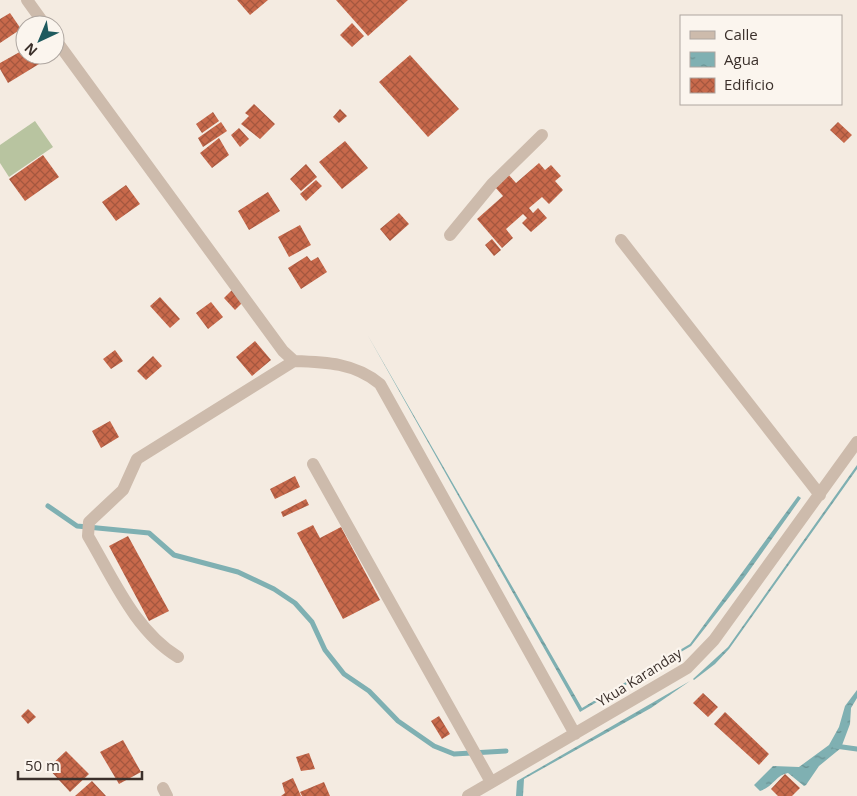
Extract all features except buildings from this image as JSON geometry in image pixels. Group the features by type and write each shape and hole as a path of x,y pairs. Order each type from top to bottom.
{"street":[{"path":"27,0 38,15"},
{"path":"65,53 282,351 294,362"},
{"path":"450,235 492,184 542,135"},
{"path":"621,240 820,495"},
{"path":"178,657 155,640 134,615 88,536 89,522 123,490 137,459 294,362 318,361 351,367 370,376 380,384 575,734"},
{"name":"Ykua Karanday","path":"468,796 687,668 700,656 820,495 857,442"},
{"path":"313,464 492,782"}],"green space":[{"path":"35,121 53,147 9,177 0,163 0,145"}],"water":[{"path":"367,334 582,708 690,644 798,496 801,498 744,578 691,646 580,712"},
{"path":"857,465 857,469 729,649 715,664 694,680 728,647"},
{"path":"690,681 651,708 524,779 523,796 516,796 517,781"},
{"path":"857,690 857,698 851,708 850,724 841,748 819,766 806,785 804,786 788,773 780,776 768,787 760,791 754,785 773,766 799,767 829,745 839,727 845,706"}],"waterway":[{"path":"48,506 77,526 149,533 174,555 238,572 274,589 295,603 312,622 325,650 344,674 369,691 398,721 434,746 454,754 506,751"},
{"path":"835,746 857,749"}]}
